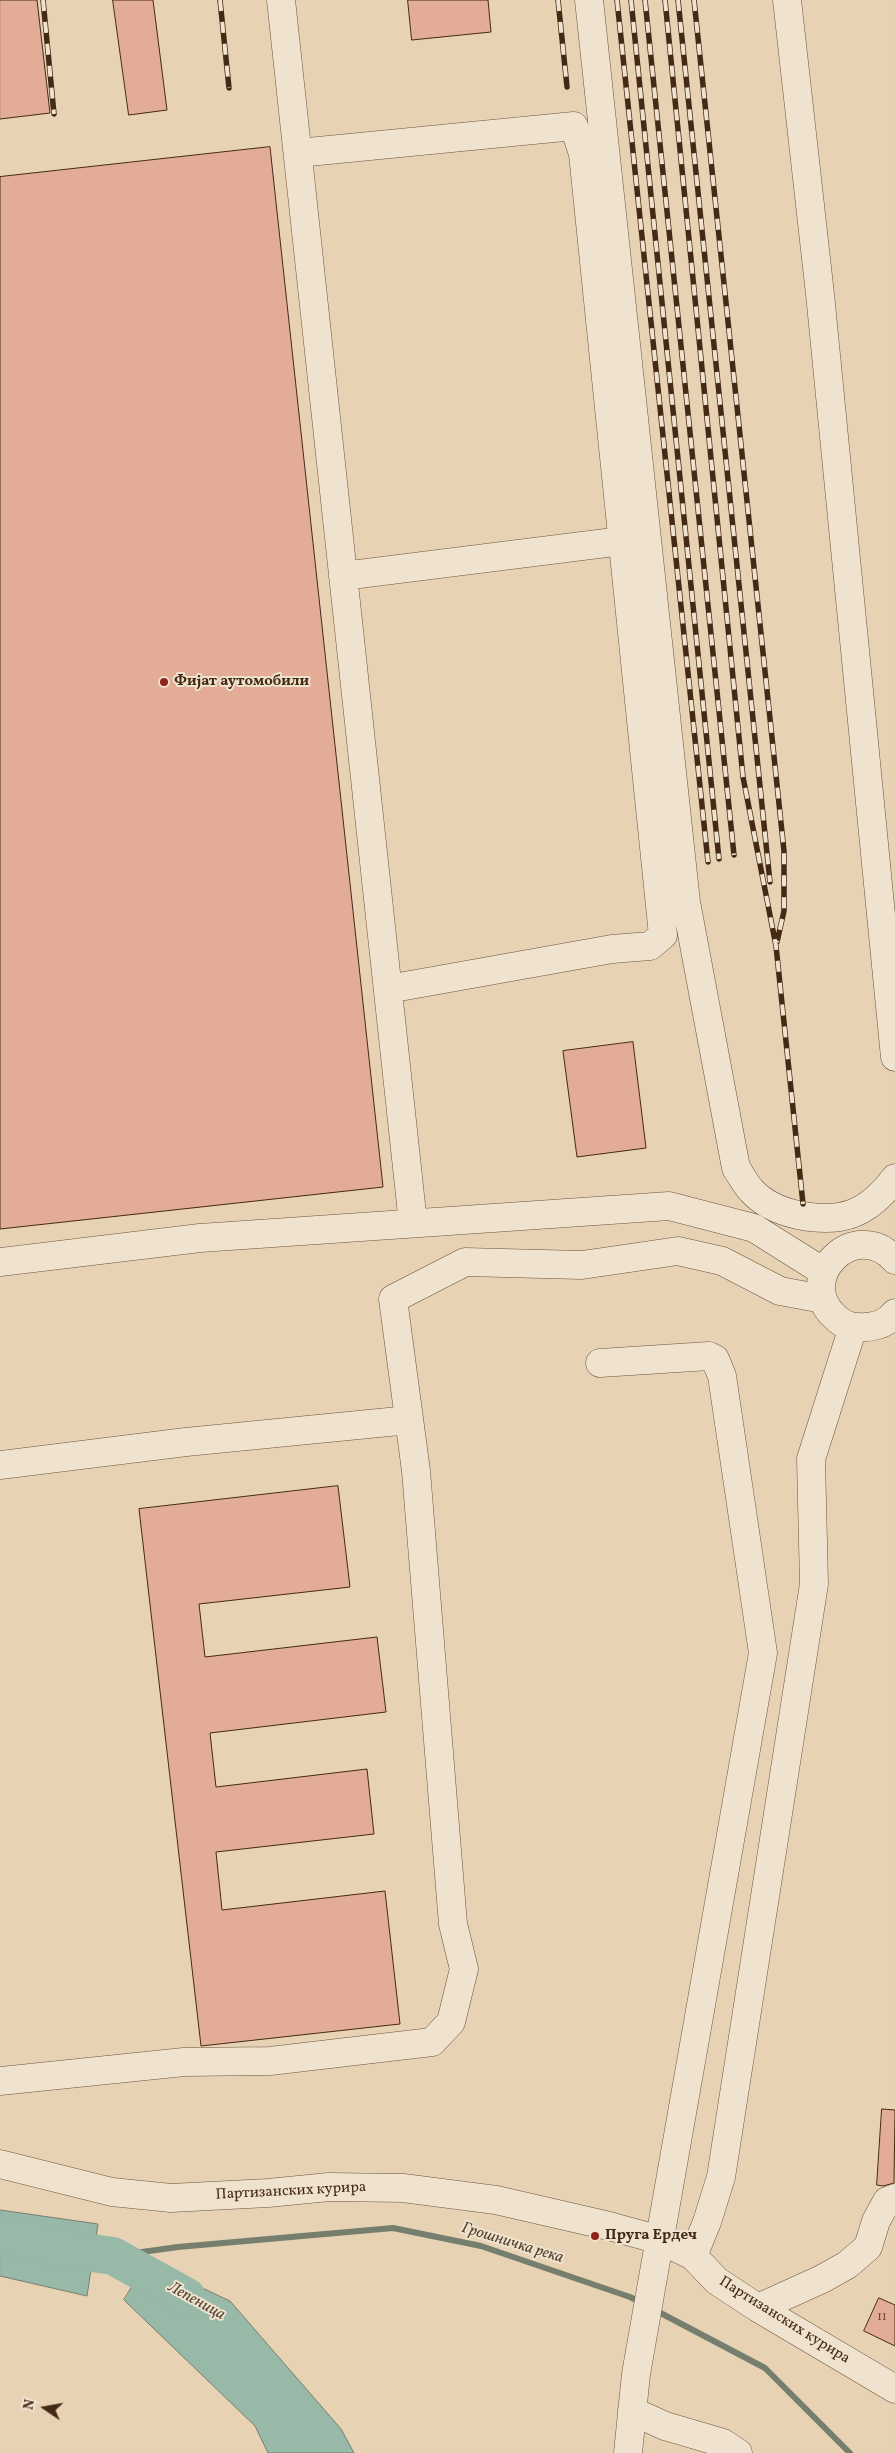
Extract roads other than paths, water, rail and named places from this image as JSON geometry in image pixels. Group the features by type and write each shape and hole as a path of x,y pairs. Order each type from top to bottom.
{"street":[{"path":"281,0 413,1223"},
{"path":"589,0 686,902 736,1168 751,1190 770,1206 814,1218 835,1220 851,1215 870,1204 895,1178"},
{"path":"787,0 820,294 895,1058"},
{"path":"298,153 574,126 583,154 663,935 650,946 612,950 388,989"},
{"path":"343,576 622,541"},
{"path":"0,1262 200,1238 669,1206 754,1228 824,1272"},
{"path":"895,1260 878,1247 865,1244 852,1246 840,1251 830,1260 824,1272 821,1286 823,1299 830,1312 840,1321 853,1327 867,1328 882,1324 895,1313"},
{"path":"0,2081 184,2062 270,2061 432,2042 451,2022 464,1969 453,1924 417,1481 393,1299 465,1262 582,1265 678,1251 722,1261 780,1291 823,1299"},
{"path":"693,2256 707,2222 721,2177 814,1584 811,1459 853,1327"},
{"path":"600,1363 709,1356 715,1359 722,1376 763,1653 636,2374 628,2453"},
{"path":"0,1465 186,1442 409,1420"},
{"name":"Партизанских курира","path":"0,2164 112,2192 171,2198 268,2193 329,2187 403,2188 496,2200 660,2240 693,2256 717,2280 758,2308 895,2389"},
{"path":"758,2308 822,2279 847,2265 868,2247 876,2220 887,2200 895,2198"},
{"path":"632,2411 664,2426 722,2443 738,2453"}],"water":[{"path":"0,2210 98,2224 87,2296 0,2276"},
{"path":"147,2262 230,2301 341,2429 354,2453 268,2453 255,2426 124,2300"}],"waterway":[{"name":"Грошничка река","path":"113,2256 178,2247 393,2228 481,2246 630,2297 642,2303"},
{"name":"Лепеница","path":"0,2234 71,2250 113,2256 187,2297"},
{"name":"Грошничка река","path":"653,2309 765,2368 850,2453"}],"railway":[{"path":"43,0 54,114"},
{"path":"220,0 229,88"},
{"path":"558,0 567,87"},
{"path":"617,0 708,862"},
{"path":"631,0 719,859"},
{"path":"645,0 734,855"},
{"path":"665,0 743,777 776,946 803,1204"},
{"path":"678,0 770,882"},
{"path":"694,0 784,851 784,911 777,942"}],"place":[{"name":"Фијат аутомобили","path":"164,682"},
{"name":"Пруга Ердеч","path":"595,2236"}]}
